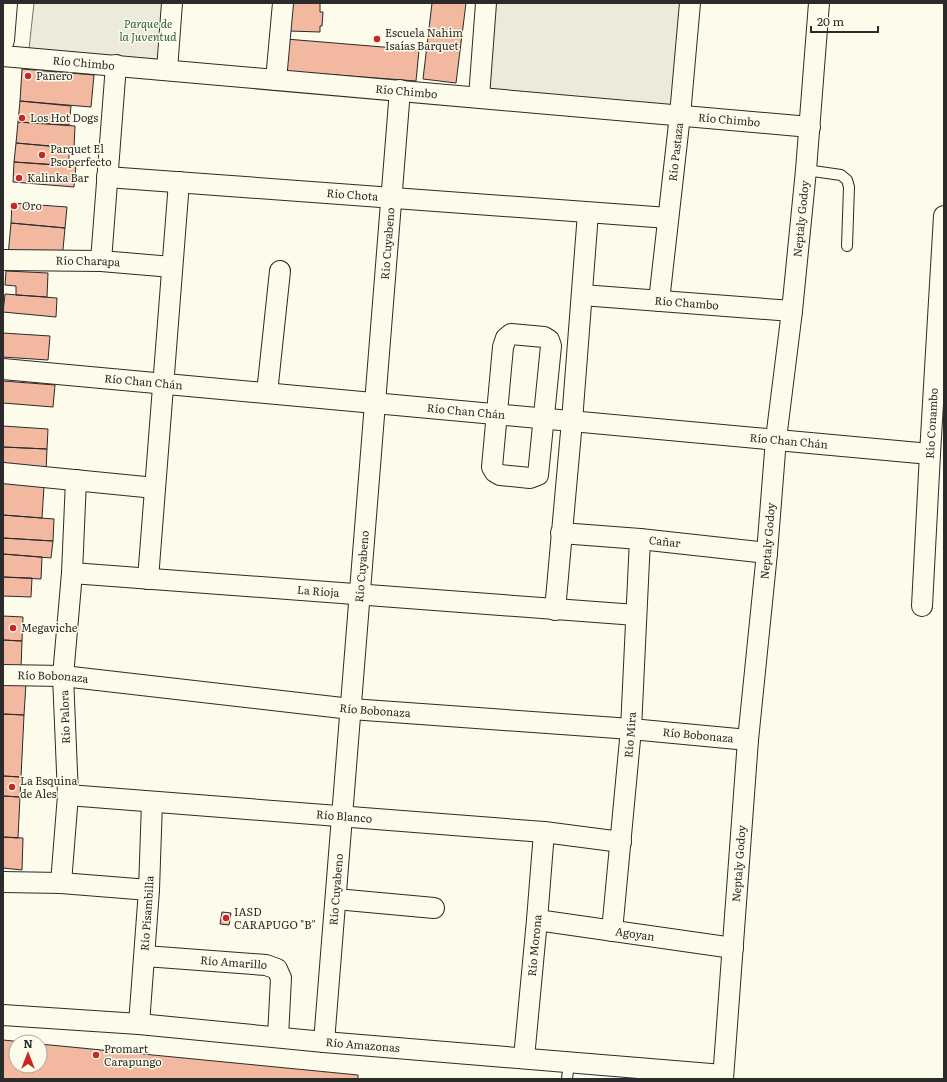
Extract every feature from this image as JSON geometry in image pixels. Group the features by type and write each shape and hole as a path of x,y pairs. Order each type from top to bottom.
{"main road":[{"path":"3,40 6,3"}],"street":[{"path":"167,70 172,3"},
{"path":"276,80 283,3"},
{"path":"479,97 486,3"},
{"name":"Río Pastaza","path":"659,301 680,115 690,3"},
{"name":"Neptaly Godoy","path":"723,1077 748,740 767,553 776,439 792,311 806,170 819,3"},
{"name":"Río Chimbo","path":"3,56 810,127"},
{"path":"101,261 116,66"},
{"name":"Río Cuyabeno","path":"324,1042 400,90"},
{"name":"Río Chota","path":"107,177 668,218"},
{"path":"148,579 179,182"},
{"path":"555,610 572,421 588,212"},
{"name":"Río Conambo","path":"922,606 944,216"},
{"name":"Río Charapa","path":"3,260 101,261 172,267"},
{"path":"267,393 280,271"},
{"name":"Río Chambo","path":"582,295 792,311"},
{"path":"511,334 544,337 549,340 551,346 538,475 530,478 500,475 494,472 492,467 496,414 506,338 511,334"},
{"name":"Río Chan Chán","path":"3,369 930,454"},
{"path":"3,473 155,488"},
{"name":"Río Palora","path":"61,883 68,795 63,676 72,573 76,480"},
{"name":"Cañar","path":"561,533 640,539 767,553"},
{"name":"Río Mira","path":"612,931 631,729 640,539"},
{"name":"La Rioja","path":"72,573 636,616"},
{"name":"Río Bobonaza","path":"3,675 63,676 351,709 631,729 748,740"},
{"name":"Río Blanco","path":"68,795 544,832 620,842"},
{"name":"Río Pisambilla","path":"139,1024 149,890 152,802"},
{"name":"Río Morona","path":"524,1058 544,832"},
{"path":"3,882 61,883 149,890"},
{"path":"336,899 434,908"},
{"name":"Agoyan","path":"537,920 733,948"},
{"name":"Río Amarillo","path":"145,956 266,965 276,969 281,978 278,1037"},
{"name":"Río Amazonas","path":"3,1015 139,1024 324,1042 524,1058 568,1071 723,1077"}],"lane":[{"path":"806,170 842,175 847,180 849,186 848,246"}],"green space":[{"name":"Parque de la Juventud","path":"34,3 179,3 176,61 29,49"},
{"path":"493,3 687,3 678,109 489,95"}],"building":[{"path":"290,3 320,3 320,12 323,12 320,32 289,31"},
{"path":"432,3 466,3 456,83 423,79"},
{"path":"286,39 419,50 416,81 284,71"},
{"path":"22,69 94,75 91,107 20,101"},
{"path":"20,101 71,106 69,125 18,122"},
{"path":"18,122 75,126 74,148 16,143"},
{"name":"Parquet El Psoperfecto","path":"16,143 70,148 68,166 14,162"},
{"path":"14,162 76,166 74,187 13,182"},
{"path":"12,203 67,207 65,228 11,223"},
{"path":"11,223 65,228 62,260 8,256"},
{"path":"6,271 48,273 47,297 16,295 16,286 5,285"},
{"path":"5,294 57,298 56,317 3,312"},
{"path":"3,333 50,336 48,360 3,357"},
{"path":"3,381 55,385 53,407 3,403"},
{"path":"3,426 48,429 47,449 3,447"},
{"path":"3,447 47,449 46,472 3,469"},
{"path":"3,483 44,486 42,518 3,515"},
{"path":"3,515 54,519 53,541 3,538"},
{"path":"3,538 53,541 51,558 3,554"},
{"path":"3,554 42,557 41,579 3,577"},
{"path":"3,577 32,578 31,597 3,596"},
{"name":"Megaviche","path":"3,616 23,617 22,641 3,640"},
{"path":"3,640 22,641 21,668 3,667"},
{"path":"3,682 26,683 24,715 3,714"},
{"path":"3,714 24,715 21,777 3,776"},
{"name":"La Esquina de Ales","path":"3,776 21,777 20,797 3,796"},
{"path":"3,796 20,797 18,838 3,837"},
{"path":"3,837 23,838 22,870 3,868"},
{"name":"IASD CARAPUGO \"B\"","path":"222,912 231,913 229,925 220,924"},
{"name":"Promart Carapungo","path":"3,1040 8,1040 8,1074 48,1074 48,1045 358,1075 358,1079 3,1079"}],"place":[{"name":"Escuela Nahim Isaías Barquet","path":"377,39"},
{"name":"Panero","path":"28,76"},
{"name":"Los Hot Dogs","path":"22,118"},
{"name":"Parquet El Psoperfecto","path":"42,155"},
{"name":"Kalinka Bar","path":"19,178"},
{"name":"Oro","path":"14,206"},
{"name":"Megaviche","path":"13,628"},
{"name":"La Esquina de Ales","path":"12,787"},
{"name":"IASD CARAPUGO \"B\"","path":"226,918"},
{"name":"Promart Carapungo","path":"96,1055"}]}
